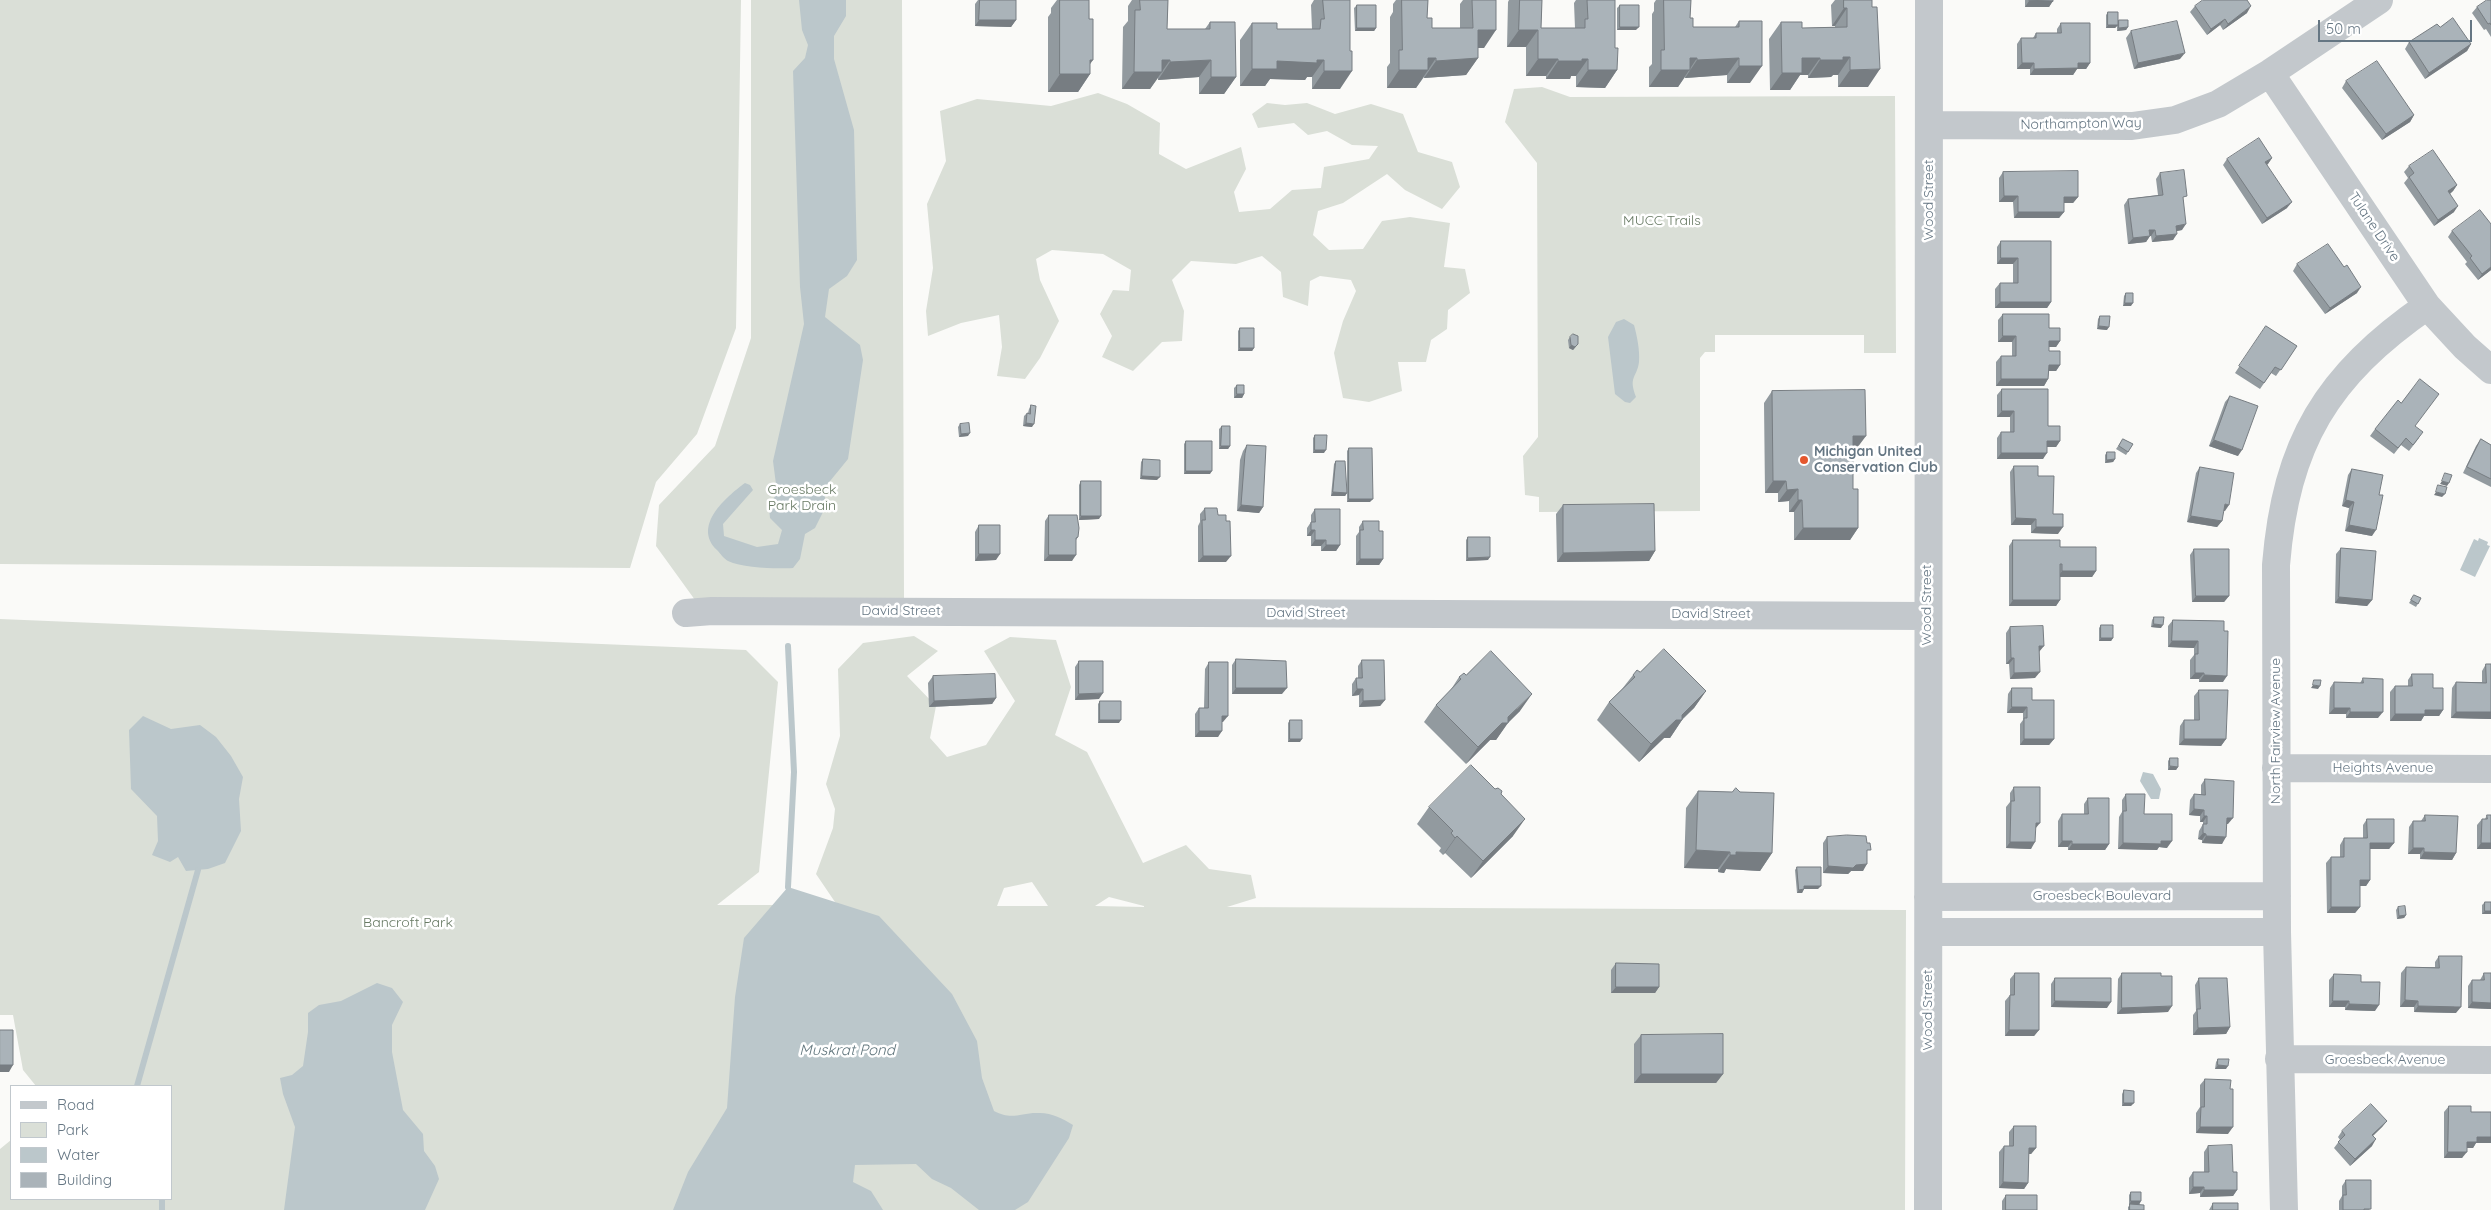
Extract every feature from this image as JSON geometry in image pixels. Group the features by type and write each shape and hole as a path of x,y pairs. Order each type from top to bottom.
{"street":[{"name":"Wood Street","path":"1928,0 1930,125 1927,616 1928,1210"},
{"name":"Northampton Way","path":"1930,125 2132,126 2174,120 2218,104 2379,0"},
{"name":"Tulane Drive","path":"2270,72 2427,306 2465,347 2491,370"},
{"name":"North Fairview Avenue","path":"2284,1210 2276,896 2276,565 2279,527 2287,486 2299,451 2314,419 2332,392 2356,364 2390,332 2427,306"},
{"name":"David Street","path":"686,613 712,611 904,611 1927,616"},
{"name":"Heights Avenue","path":"2276,768 2491,769"},
{"name":"Groesbeck Boulevard","path":"1928,897 2276,896"},
{"path":"1929,932 2277,932"},
{"name":"Groesbeck Avenue","path":"2279,1059 2491,1060"}],"green space":[{"path":"0,0 741,0 736,328 697,434 656,482 630,568 0,564"},
{"name":"Groesbeck Park Drain","path":"751,0 902,0 904,598 695,600 656,546 659,505 715,446 751,338"},
{"name":"MUCC Trails","path":"1542,87 1570,97 1895,96 1896,353 1864,353 1864,335 1715,335 1715,352 1705,352 1700,358 1700,511 1539,512 1539,497 1525,495 1523,456 1538,437 1537,163 1505,122 1514,89"},
{"path":"1098,93 1127,104 1160,123 1159,154 1186,169 1241,147 1246,169 1234,192 1239,212 1270,209 1292,190 1321,188 1324,167 1369,159 1378,146 1352,145 1327,131 1308,135 1294,123 1258,128 1252,114 1267,103 1285,105 1307,103 1335,114 1371,104 1403,114 1418,152 1452,162 1460,187 1442,209 1405,190 1387,174 1343,203 1318,211 1313,235 1329,250 1363,249 1382,221 1410,217 1450,223 1444,267 1465,269 1470,293 1448,310 1447,329 1431,340 1426,362 1398,362 1402,391 1369,402 1343,398 1334,353 1343,321 1356,291 1351,280 1320,276 1310,281 1308,306 1283,297 1281,272 1262,256 1236,264 1191,261 1172,280 1184,311 1182,341 1162,342 1133,371 1102,357 1112,336 1100,314 1113,290 1129,291 1131,270 1103,254 1052,250 1036,259 1040,280 1059,321 1040,358 1025,379 997,376 1002,347 999,315 961,323 928,336 926,311 933,268 927,204 946,161 940,111 977,99 1051,106"},
{"name":"Bancroft Park","path":"0,619 746,650 778,682 759,872 717,905 840,905 835,902 816,874 833,828 835,809 826,784 840,736 838,669 863,643 914,636 938,651 907,676 936,706 930,738 947,757 986,745 1015,701 984,651 1010,637 1056,640 1071,687 1055,735 1087,752 1143,863 1186,845 1209,869 1251,875 1256,898 1227,907 1906,910 1905,1210 0,1210 0,1149 10,1141 10,1200 172,1200 172,1085 35,1085 23,1070 13,1015 0,1015","holes":["1032,882 1048,906 997,906 1004,888","1109,897 1144,907 1095,906"]}],"water":[{"path":"799,0 846,0 846,16 834,36 834,59 854,130 857,260 847,276 829,289 825,317 860,345 863,360 848,459 826,486 824,510 815,528 805,534 800,559 793,568 751,567 728,561 722,556 710,541 708,531 714,513 729,496 745,483 750,485 753,490 723,524 724,536 757,547 778,544 782,530 770,518 769,508 777,492 773,461 804,324 800,287 793,71 805,58 808,45 802,30"},
{"path":"1624,319 1634,325 1639,353 1638,367 1633,381 1636,397 1630,403 1625,402 1615,394 1608,337 1616,322"},
{"path":"2479,538 2488,542 2487,545 2490,546 2475,577 2460,570 2474,539 2478,541"},
{"path":"143,716 171,729 200,725 216,737 231,756 243,777 239,799 241,831 225,863 208,869 186,871 178,857 170,862 152,855 158,841 157,816 131,789 129,730"},
{"path":"2143,772 2153,774 2161,789 2159,799 2151,799 2140,781"},
{"name":"Muskrat Pond","path":"788,887 879,916 952,994 977,1041 982,1078 994,1111 1012,1116 1044,1113 1073,1125 1069,1138 1028,1202 1015,1210 979,1210 951,1188 932,1179 916,1164 855,1165 853,1182 871,1191 883,1210 673,1210 688,1172 727,1108 735,997 744,938"},
{"path":"377,983 392,988 403,1002 392,1025 392,1052 403,1110 423,1134 424,1151 435,1166 439,1179 425,1210 284,1210 295,1127 283,1094 280,1078 292,1075 303,1066 308,1032 308,1013 319,1005 341,1001"}],"building":[{"path":"980,0 1016,0 1016,20 979,20"},
{"path":"1060,0 1089,0 1089,19 1093,19 1093,60 1090,60 1090,74 1060,74"},
{"path":"1140,0 1168,0 1167,29 1210,29 1210,22 1235,22 1236,77 1211,77 1211,60 1170,62 1170,60 1162,60 1162,72 1134,72 1135,10 1140,10"},
{"path":"1323,0 1350,0 1352,71 1324,71 1324,60 1317,60 1317,63 1277,61 1277,69 1252,69 1252,23 1277,23 1277,29 1320,29 1321,19 1324,19"},
{"path":"1402,0 1428,0 1427,18 1432,18 1432,28 1473,28 1472,0 1496,0 1496,30 1478,30 1478,58 1436,61 1436,58 1428,58 1428,70 1399,70 1399,50 1402,50"},
{"path":"1520,0 1542,0 1541,28 1585,28 1585,19 1588,19 1587,0 1615,0 1615,48 1618,48 1617,70 1588,70 1588,59 1582,59 1582,61 1558,61 1558,59 1538,59 1538,30 1519,30"},
{"path":"1664,0 1691,0 1690,18 1693,18 1693,27 1739,27 1739,21 1762,21 1762,66 1739,66 1739,58 1697,60 1697,58 1690,58 1690,70 1661,70 1661,50 1664,50"},
{"path":"1844,0 1872,0 1872,7 1877,7 1880,69 1850,70 1850,57 1843,57 1843,60 1802,58 1802,73 1782,73 1781,22 1802,22 1802,28 1847,27 1847,8 1844,8"},
{"path":"2203,0 2247,0 2251,6 2228,24 2225,19 2211,29 2195,6"},
{"path":"2487,0 2491,0 2491,25 2490,23 2488,24 2477,7"},
{"path":"1357,5 1376,5 1376,28 1357,28"},
{"path":"1620,5 1639,5 1639,27 1620,27"},
{"path":"2108,12 2118,12 2118,25 2108,25"},
{"path":"2453,18 2471,44 2429,73 2409,42 2437,24 2440,27"},
{"path":"2119,20 2128,20 2128,27 2119,28"},
{"path":"2177,21 2185,53 2138,63 2131,31"},
{"path":"2061,23 2090,23 2090,63 2078,63 2078,68 2034,69 2034,63 2022,63 2021,38 2036,38 2036,33 2061,33"},
{"path":"2377,61 2414,115 2386,134 2346,81"},
{"path":"2259,138 2272,158 2265,162 2292,202 2267,218 2227,159"},
{"path":"2433,150 2457,185 2448,191 2458,206 2438,220 2409,177 2414,173 2409,166"},
{"path":"2184,170 2187,196 2183,197 2186,224 2176,226 2177,234 2156,236 2155,230 2149,230 2150,236 2133,238 2128,199 2163,195 2160,173"},
{"path":"2078,171 2078,197 2064,197 2064,212 2018,212 2018,196 2004,196 2003,172"},
{"path":"2480,210 2491,224 2491,267 2482,274 2470,258 2472,256 2452,231"},
{"path":"2001,241 2051,241 2051,302 2000,302 2000,283 2018,283 2018,258 2001,258"},
{"path":"2328,244 2344,267 2347,265 2361,287 2330,308 2297,264"},
{"path":"2126,293 2133,293 2133,303 2125,303"},
{"path":"2003,314 2049,314 2049,328 2060,328 2060,341 2049,341 2049,351 2060,351 2060,365 2049,365 2048,379 2001,379 2001,356 2016,356 2016,336 2003,336"},
{"path":"2100,316 2110,316 2109,327 2099,326"},
{"path":"2266,326 2297,346 2281,370 2275,367 2264,383 2239,366"},
{"path":"1240,328 1254,328 1254,348 1240,348"},
{"path":"1573,334 1578,336 1578,344 1575,347 1571,345 1570,337"},
{"path":"2420,379 2439,394 2415,426 2423,432 2413,445 2406,438 2398,448 2375,429 2398,400 2401,403"},
{"path":"1237,385 1244,385 1244,394 1237,394"},
{"path":"2002,389 2048,389 2048,426 2060,426 2060,441 2047,441 2047,453 2001,453 2001,432 2014,432 2014,411 2002,411"},
{"name":"Michigan United Conservation Club","path":"1865,390 1866,436 1853,436 1853,489 1858,489 1858,528 1803,528 1802,500 1798,500 1798,489 1787,490 1786,481 1773,481 1772,391"},
{"path":"2230,396 2258,406 2242,450 2214,440"},
{"path":"1031,405 1036,406 1034,424 1026,423 1027,413 1030,414"},
{"path":"969,423 970,433 961,434 960,424"},
{"path":"1222,426 1230,426 1230,446 1221,446"},
{"path":"1315,435 1327,435 1326,450 1315,450"},
{"path":"2123,439 2133,444 2128,452 2119,446"},
{"path":"2481,439 2491,445 2491,479 2467,467"},
{"path":"1186,441 1212,441 1212,471 1186,471"},
{"path":"1247,445 1266,446 1263,507 1241,505"},
{"path":"1349,448 1372,448 1373,499 1349,499"},
{"path":"2107,452 2115,452 2115,459 2107,460"},
{"path":"1143,459 1160,460 1160,477 1142,476"},
{"path":"1336,461 1345,461 1347,493 1333,492"},
{"path":"2014,466 2038,466 2038,476 2054,476 2053,514 2063,514 2063,527 2036,527 2036,519 2016,518"},
{"path":"2200,467 2234,473 2229,505 2225,504 2222,521 2191,516"},
{"path":"2352,469 2383,475 2379,495 2383,495 2376,530 2349,525 2354,502 2346,500"},
{"path":"2445,473 2452,475 2449,483 2442,481"},
{"path":"1081,481 1101,481 1101,516 1081,516"},
{"path":"2438,485 2447,487 2445,494 2436,492"},
{"path":"1654,504 1655,551 1563,553 1563,505"},
{"path":"1205,508 1217,508 1218,515 1226,515 1226,521 1230,521 1231,556 1203,556 1202,520 1205,520"},
{"path":"1315,509 1340,509 1340,545 1326,545 1326,540 1315,540 1315,530 1311,530 1311,522 1315,522"},
{"path":"1049,515 1077,515 1079,528 1078,537 1076,538 1076,555 1049,555"},
{"path":"1363,521 1379,521 1379,531 1383,531 1383,559 1360,559 1360,530 1363,530"},
{"path":"979,525 1000,525 1000,554 979,554"},
{"path":"1468,537 1490,537 1490,557 1468,558"},
{"path":"2013,540 2060,540 2060,547 2096,547 2096,571 2062,571 2062,564 2060,564 2060,600 2013,600"},
{"path":"2341,548 2376,551 2372,600 2339,597"},
{"path":"2194,549 2229,549 2229,596 2196,596"},
{"path":"2414,595 2421,598 2418,604 2411,600"},
{"path":"2154,617 2164,617 2163,625 2154,624"},
{"path":"2173,620 2224,621 2224,631 2228,631 2227,676 2195,673 2195,654 2198,654 2198,641 2172,641"},
{"path":"2101,625 2113,625 2113,638 2101,638"},
{"path":"2043,626 2044,646 2039,646 2040,672 2014,673 2014,658 2011,658 2010,627"},
{"path":"1664,649 1706,691 1682,715 1682,720 1676,720 1651,744 1609,702 1635,677 1633,675 1637,670 1640,672"},
{"path":"1491,651 1532,694 1508,717 1508,723 1502,723 1478,747 1436,705 1461,679 1459,677 1464,673 1466,675"},
{"path":"1236,659 1286,661 1287,688 1236,688"},
{"path":"1362,660 1384,660 1385,700 1363,701 1363,689 1357,689 1356,678 1362,678"},
{"path":"1079,661 1103,661 1103,693 1079,694"},
{"path":"1209,662 1228,662 1228,716 1222,716 1222,731 1199,731 1199,708 1208,708"},
{"path":"2486,664 2491,664 2491,712 2456,712 2456,682 2486,683"},
{"path":"995,674 996,698 934,701 933,676"},
{"path":"2412,674 2433,674 2433,688 2443,688 2443,710 2425,710 2425,714 2395,714 2395,686 2412,686"},
{"path":"2363,678 2383,679 2383,712 2350,712 2350,708 2334,708 2334,682 2363,683"},
{"path":"2314,680 2321,680 2320,686 2313,685"},
{"path":"2012,688 2032,688 2032,700 2054,700 2054,739 2024,739 2024,718 2027,718 2027,707 2012,707"},
{"path":"2199,690 2228,690 2226,739 2184,739 2184,720 2199,720"},
{"path":"1100,701 1121,701 1121,720 1100,720"},
{"path":"1290,720 1302,720 1302,739 1290,739"},
{"path":"2170,758 2178,758 2178,767 2170,766"},
{"path":"1471,765 1495,789 1498,788 1502,791 1501,794 1525,819 1483,861 1457,836 1455,838 1451,833 1453,831 1429,807"},
{"path":"2205,779 2234,781 2233,818 2227,818 2226,837 2206,836 2203,833 2203,824 2207,824 2207,816 2204,816 2204,810 2194,809 2194,794 2205,795"},
{"path":"2014,787 2040,787 2040,823 2036,823 2035,842 2010,842 2011,801 2014,801"},
{"path":"1736,788 1740,792 1774,793 1772,853 1736,852 1736,855 1730,855 1730,852 1696,850 1698,791 1732,792"},
{"path":"2126,794 2145,794 2144,814 2172,814 2172,841 2161,841 2161,844 2123,843 2123,811 2126,811"},
{"path":"2088,798 2109,798 2109,844 2072,844 2072,841 2062,841 2062,814 2088,814"},
{"path":"2425,815 2458,816 2456,853 2424,852 2424,848 2413,848 2413,821 2425,821"},
{"path":"2487,815 2491,815 2491,843 2481,843 2482,819 2487,819"},
{"path":"2367,819 2394,819 2394,843 2370,843 2370,880 2360,880 2360,907 2331,907 2331,857 2344,857 2344,838 2367,838"},
{"path":"1866,836 1871,850 1867,850 1867,864 1856,865 1853,868 1828,866 1827,837"},
{"path":"1797,867 1821,867 1821,886 1804,886 1804,889 1799,890"},
{"path":"2485,902 2491,902 2491,911 2485,911"},
{"path":"2405,906 2406,915 2399,916 2398,907"},
{"path":"2439,956 2462,956 2461,1007 2418,1006 2418,1001 2405,1000 2406,967 2439,968"},
{"path":"1616,963 1659,964 1659,987 1616,987"},
{"path":"2015,973 2039,973 2039,1030 2009,1030 2010,995 2014,995"},
{"path":"2122,973 2161,973 2161,976 2172,976 2172,1006 2122,1008"},
{"path":"2484,973 2491,973 2491,1003 2472,1002 2472,980 2484,980"},
{"path":"2334,974 2361,975 2361,982 2380,982 2379,1005 2349,1004 2349,1001 2333,1001"},
{"path":"2055,978 2111,978 2111,1002 2055,1001"},
{"path":"2199,978 2227,978 2230,1027 2198,1028 2197,1009 2200,1009"},
{"path":"0,1030 13,1030 13,1065 0,1065"},
{"path":"1723,1034 1723,1074 1641,1074 1641,1035"},
{"path":"2218,1059 2229,1059 2228,1066 2218,1065"},
{"path":"2205,1079 2231,1080 2230,1089 2233,1089 2233,1127 2200,1127 2201,1107 2204,1107"},
{"path":"2124,1090 2134,1091 2134,1103 2124,1103"},
{"path":"2371,1104 2387,1121 2372,1135 2376,1139 2355,1159 2338,1142 2345,1135 2342,1131"},
{"path":"2449,1106 2471,1106 2471,1112 2491,1112 2491,1137 2477,1137 2477,1142 2467,1142 2467,1152 2448,1152"},
{"path":"2014,1126 2036,1126 2036,1148 2029,1148 2028,1183 2003,1182 2004,1146 2013,1146"},
{"path":"2232,1145 2233,1172 2237,1172 2237,1190 2204,1190 2204,1187 2193,1187 2193,1172 2209,1172 2208,1146"},
{"path":"2346,1180 2371,1180 2371,1209 2343,1210"},
{"path":"2131,1192 2141,1192 2141,1201 2131,1201"},
{"path":"2006,1195 2037,1195 2037,1210 2006,1210"},
{"path":"2213,1203 2238,1203 2238,1210 2213,1210"},
{"path":"2130,1204 2144,1205 2144,1210 2130,1210"}],"waterway":[{"path":"788,646 794,772 788,887"},
{"path":"137,1085 198,870"},
{"path":"162,1200 162,1210"}],"place":[{"name":"Michigan United Conservation Club","path":"1804,460"}]}
